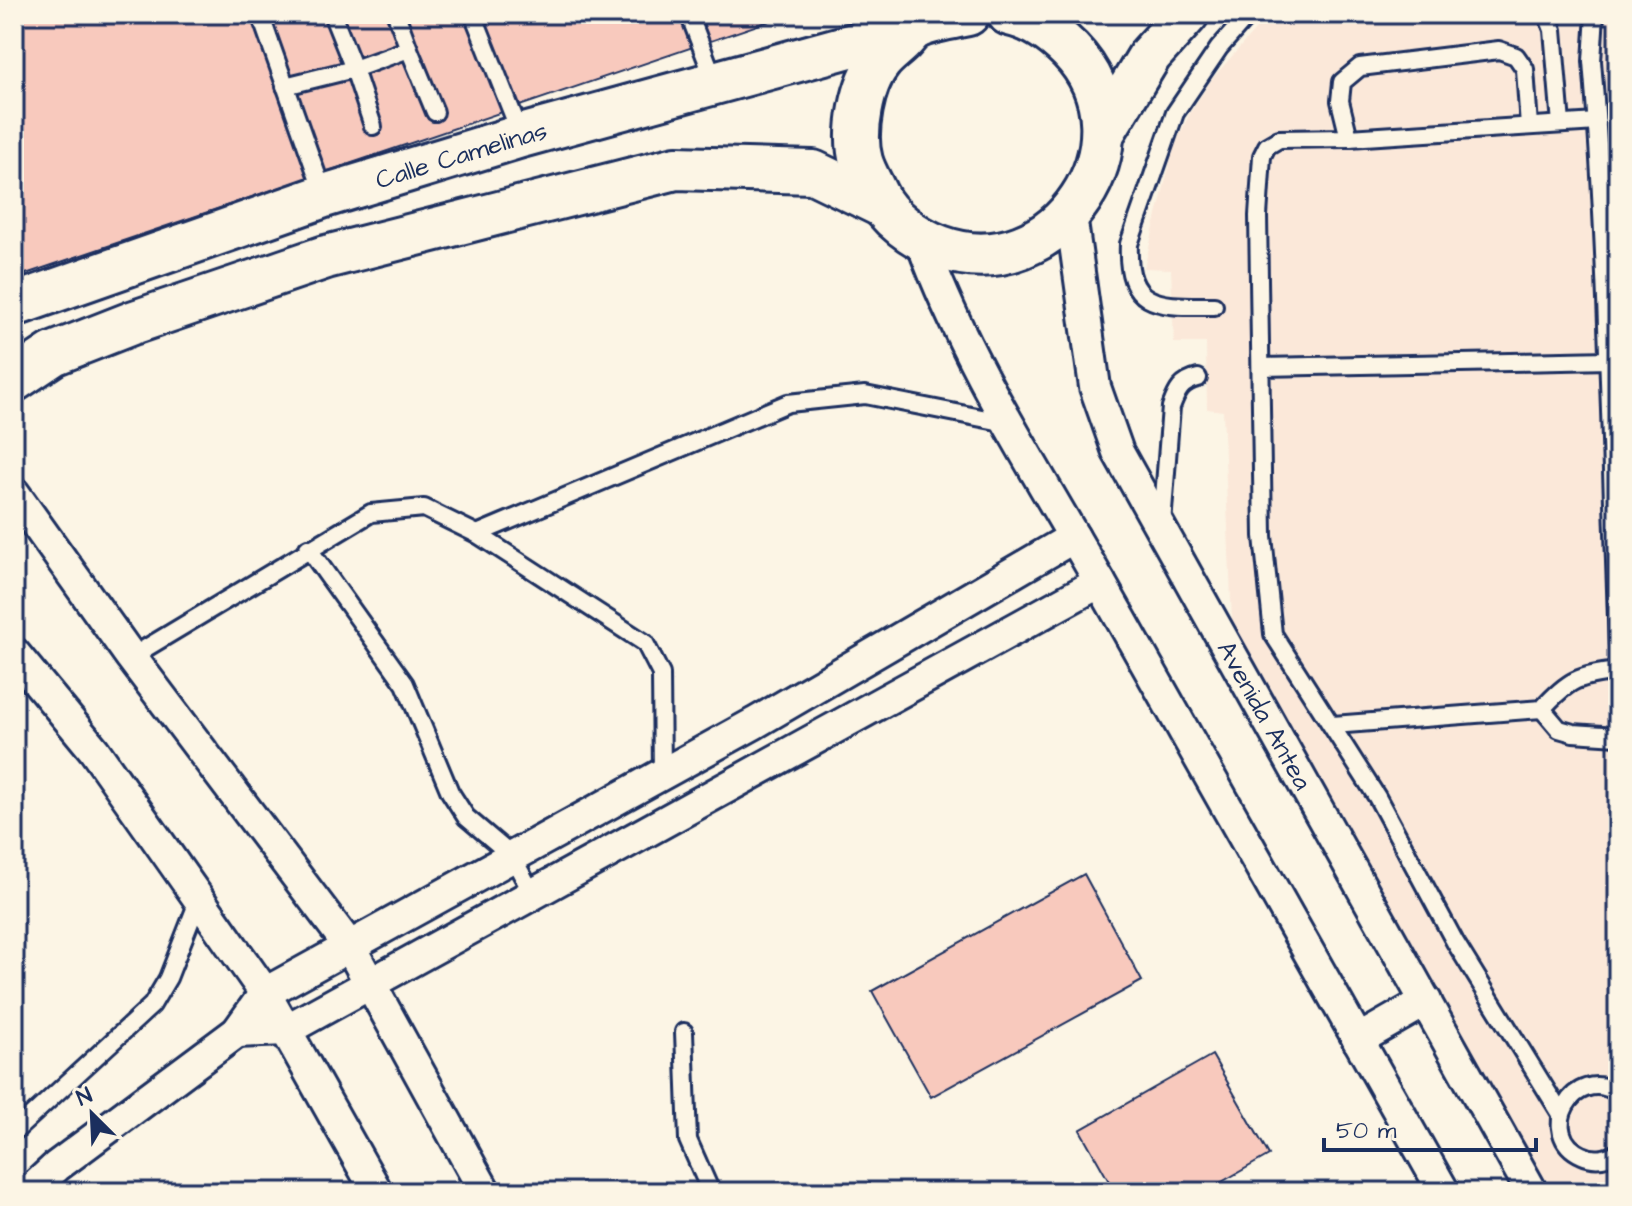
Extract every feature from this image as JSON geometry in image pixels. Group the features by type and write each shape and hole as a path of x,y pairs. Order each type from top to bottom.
{"main road":[{"name":"Calle Camelinas","path":"14,305 324,196 521,136 968,14"},
{"path":"14,380 53,354 132,323 326,257 676,168 813,172 881,205 921,240 952,251 973,253 1016,249 1046,235 1071,215 1094,177 1103,133 1098,96 1081,62 1055,35 1022,17 1009,14"},
{"path":"1103,133 1150,55 1187,14"},
{"path":"881,205 860,160 859,110 878,63 915,28"}],"street":[{"name":"Avenida Antea","path":"1071,215 1095,387 1118,452 1532,1192"},
{"path":"921,240 938,287 1007,423 1444,1192"},
{"path":"14,493 131,657 350,947 485,1192"},
{"path":"29,1192 57,1166 237,1032 265,993 755,723 1074,537"},
{"path":"237,1032 286,1030 1100,582"},
{"path":"14,653 94,750 265,993 377,1192"},
{"path":"755,723 776,762"},
{"path":"1358,1040 1426,1001"}],"lane":[{"path":"260,14 324,196"},
{"path":"332,14 373,126"},
{"path":"396,14 435,112"},
{"path":"473,14 521,136"},
{"path":"689,14 716,84"},
{"path":"1214,306 1166,306 1145,300 1135,287 1128,265 1129,244 1175,113 1219,48 1249,14"},
{"path":"1547,14 1553,30 1561,124"},
{"path":"1595,14 1592,61 1610,360 1612,524 1618,642"},
{"path":"285,86 354,69 409,49"},
{"path":"1349,138 1340,101 1342,82 1360,67 1499,50 1516,56 1525,69 1529,126"},
{"path":"1561,1114 1455,942 1377,797 1273,634 1263,536 1258,216 1262,156 1267,146 1279,139 1349,138 1597,122"},
{"path":"1262,367 1610,360"},
{"path":"1161,529 1171,407 1177,391 1187,380 1198,378"},
{"path":"477,534 788,403 865,395 1007,423"},
{"path":"131,657 308,548 371,513 424,508 477,534 645,643 661,674 662,774"},
{"path":"308,548 405,684 450,792 466,817 512,856 533,895"},
{"path":"1333,725 1542,709 1558,691 1583,675 1618,671"},
{"path":"1542,709 1559,729 1618,736"},
{"path":"14,1132 152,1005 168,978 199,899"},
{"path":"684,1032 688,1140 711,1192"},
{"path":"1618,1093 1594,1085 1579,1090 1568,1100 1561,1114 1560,1129 1566,1144 1578,1154 1592,1159 1607,1158 1618,1152"}],"shaded area":[{"path":"1269,14 1618,14 1618,1192 1548,1192 1232,622 1223,411 1207,409 1206,343 1174,343 1171,269 1144,268 1174,146 1191,111 1212,79"}],"building":[{"path":"14,14 790,14 14,278"},
{"path":"1084,874 1142,981 931,1097 872,991"},
{"path":"1212,1055 1269,1155 1204,1192 1115,1192 1080,1130"}]}
